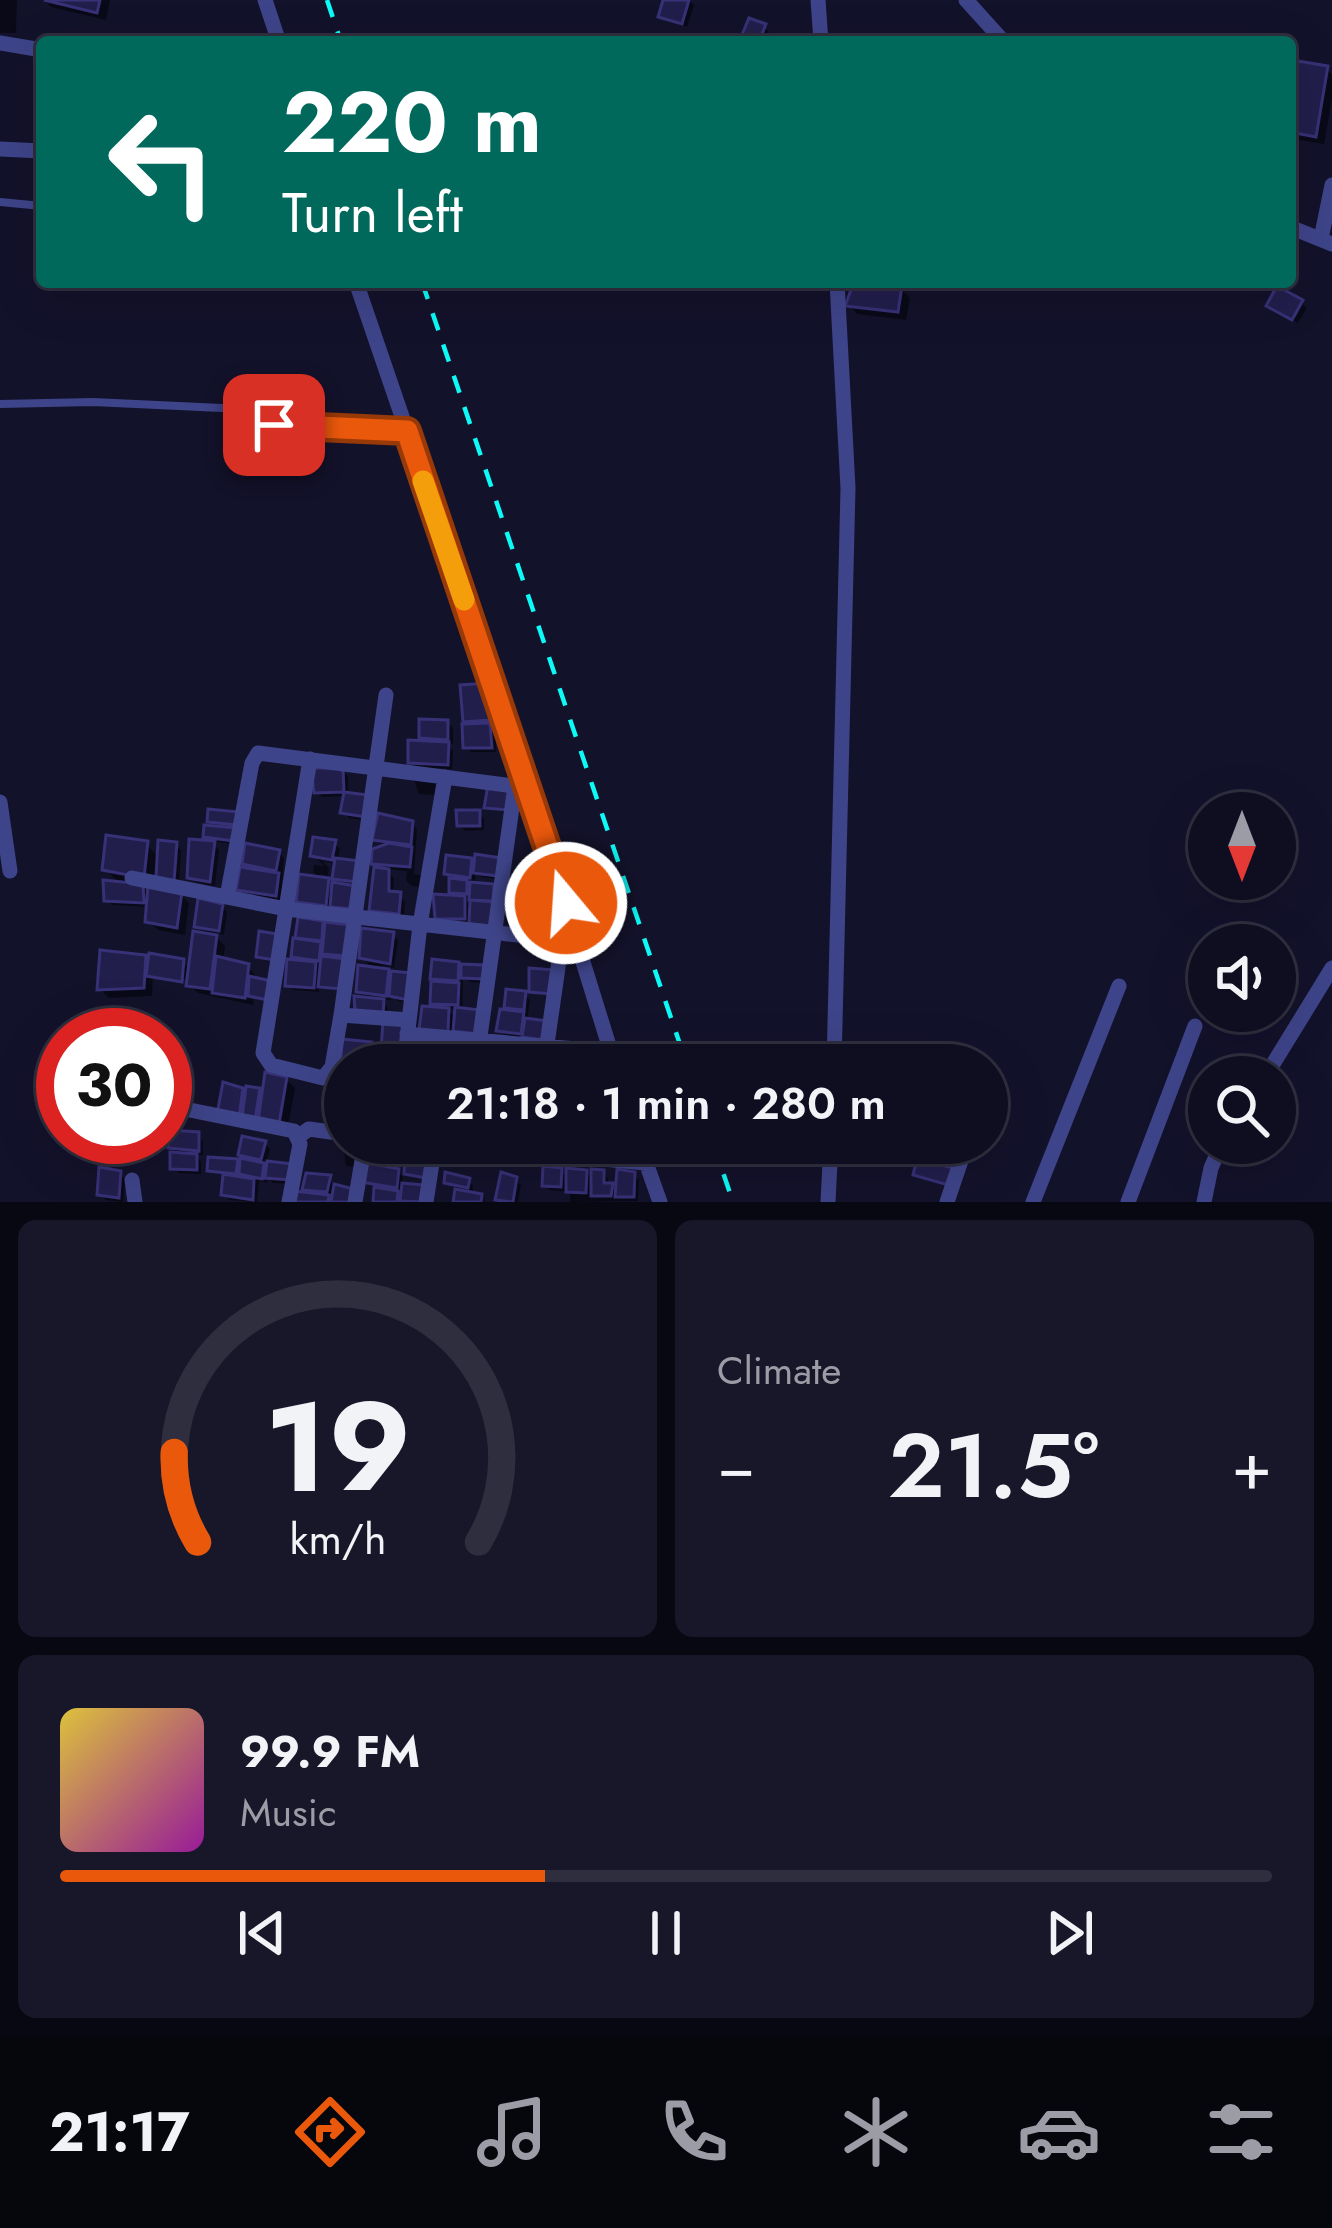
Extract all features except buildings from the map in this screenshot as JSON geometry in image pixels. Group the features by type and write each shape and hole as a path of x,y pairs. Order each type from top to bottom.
{"street":[{"path":"265,0 277,36"},
{"path":"818,0 821,36"},
{"path":"966,0 999,36"},
{"path":"0,43 36,49"},
{"path":"0,149 36,151"},
{"path":"1296,229 1326,242 1332,185"},
{"path":"358,288 608,1044"},
{"path":"835,1044 848,488 836,288"},
{"path":"310,759 263,1042 266,1061 323,1078 332,1067 341,1015 386,694"},
{"path":"227,897 254,758 264,752 522,787"},
{"path":"406,1044 445,777"},
{"path":"479,1044 522,787"},
{"path":"0,802 10,871"},
{"path":"132,878 286,909 570,940"},
{"path":"547,1044 570,940"},
{"path":"1278,1056 1332,968"},
{"path":"1034,1202 1119,986"},
{"path":"341,1015 524,1044"},
{"path":"1128,1202 1192,1032"},
{"path":"192,1110 287,1129 299,1136"},
{"path":"289,1202 299,1136 309,1129 324,1131"},
{"path":"355,1202 361,1164"},
{"path":"427,1202 431,1164"},
{"path":"646,1164 660,1202"},
{"path":"828,1202 830,1164"},
{"path":"947,1202 960,1164"},
{"path":"1204,1202 1213,1164"},
{"path":"132,1180 135,1202"}],"lane":[{"path":"0,202 36,205"},
{"path":"0,404 243,409 274,425 407,431"}],"railway":[{"path":"327,0 339,36"},
{"path":"424,288 680,1044"},
{"path":"720,1164 733,1202"}],"slow traffic":[{"path":"423,481 464,600"}],"route":[{"path":"274,425 407,431 566,903"}]}
